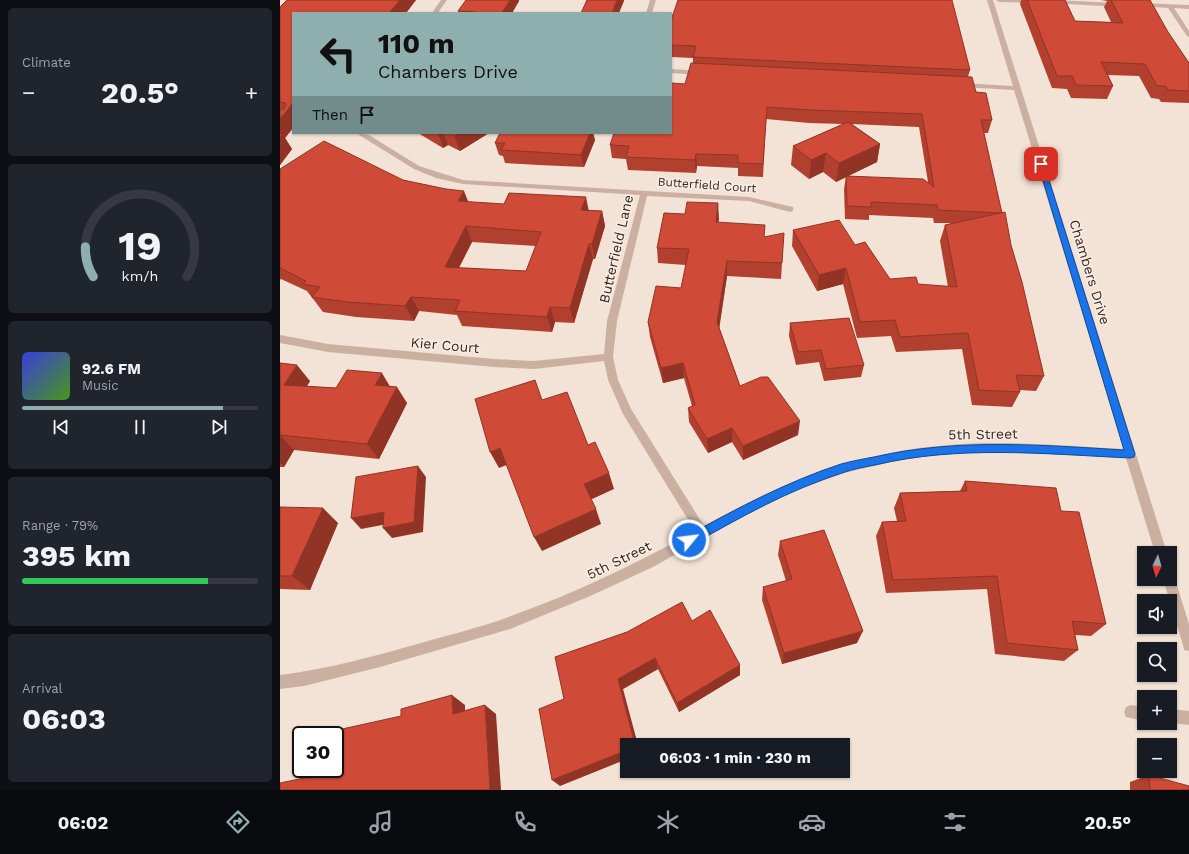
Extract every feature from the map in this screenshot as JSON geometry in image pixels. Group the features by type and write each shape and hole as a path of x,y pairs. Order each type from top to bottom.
{"street":[{"path":"436,12 444,0"},
{"path":"649,12 653,0"},
{"name":"Chambers Drive","path":"990,0 1159,546"},
{"path":"999,0 1040,2"},
{"path":"1048,2 1124,5"},
{"path":"1132,5 1189,7"},
{"path":"1170,7 1189,35"},
{"path":"672,71 710,73"},
{"path":"954,85 1018,88"},
{"name":"Butterfield Lane","path":"362,134 373,139 401,160 420,170 439,177 463,182 644,193 612,321 608,357 613,380 627,411 702,533"},
{"name":"Butterfield Court","path":"644,193 749,199 790,209"},
{"name":"Kier Court","path":"280,338 293,342 328,348 494,363 534,365 608,357"},
{"name":"5th Street","path":"280,682 304,679 380,661 510,623 584,594 649,563 742,511 785,490 843,468 895,456 949,449 1013,448 1130,454"},
{"path":"1171,586 1189,645"},
{"path":"1177,717 1189,718"}],"building":[{"path":"287,0 400,0 390,12 292,12 292,104 280,119 280,109 284,109 286,104 280,102 280,7"},
{"path":"466,0 510,0 503,12 458,11"},
{"path":"587,0 617,0 612,12 581,12"},
{"path":"678,0 952,0 970,70 693,57 696,46 672,45 672,17"},
{"path":"1027,0 1065,0 1075,21 1123,23 1111,0 1150,0 1168,32 1189,63 1189,91 1168,90 1166,86 1157,86 1145,64 1101,62 1113,86 1076,85 1072,76 1057,76"},
{"path":"691,63 972,77 976,92 986,93 992,120 981,120 1002,213 938,210 937,205 871,202 871,207 847,206 846,176 923,179 934,187 922,114 767,107 763,164 738,163 738,155 696,154 695,160 626,157 629,146 610,145 614,134 672,134 672,83 685,84"},
{"path":"848,122 880,144 839,163 826,153 811,160 793,146"},
{"path":"500,134 590,134 581,155 501,150 505,143 495,143"},
{"path":"324,141 403,180 446,189 464,191 458,201 504,204 509,193 586,197 581,210 602,211 592,244 589,244 570,308 550,307 547,317 455,311 460,300 411,297 405,306 347,302 312,297 320,287 302,284 306,281 280,268 280,169","holes":["466,226 541,232 526,271 445,267"]},
{"path":"687,202 718,203 716,222 765,225 764,237 784,233 782,263 727,261 717,322 740,386 761,377 768,377 800,421 743,446 732,428 707,439 688,408 695,405 683,363 661,368 648,322 656,286 681,288 689,249 657,248 664,213 685,214"},
{"path":"1005,212 1011,245 1022,282 1044,376 1016,375 1020,392 979,390 968,333 900,337 895,320 860,322 846,268 819,275 793,230 839,220 855,245 865,242 890,279 916,277 918,284 957,287 945,225"},
{"path":"849,318 864,365 826,369 821,350 798,352 790,323"},
{"path":"280,363 297,365 284,385 336,388 347,370 382,373 375,385 397,387 367,444 280,435"},
{"path":"535,380 542,400 567,392 588,445 595,442 609,473 584,484 596,509 534,537 500,448 490,452 475,399"},
{"path":"418,466 414,522 383,528 384,512 351,518 356,477"},
{"path":"965,481 1056,488 1061,511 1079,512 1106,624 1072,621 1078,650 1007,643 997,576 893,580 882,522 906,521 900,493 967,491"},
{"path":"280,507 323,508 292,576 280,576"},
{"path":"824,530 863,631 784,653 763,587 792,579 780,541"},
{"path":"682,602 692,621 710,610 740,665 677,703 655,658 618,679 633,738 620,738 620,753 552,780 539,709 564,699 555,657 627,632"},
{"path":"452,695 453,714 485,705 490,790 280,790 280,783 304,778 344,778 344,729 401,716 401,709"},
{"path":"1149,778 1160,778 1189,786 1189,790 1150,790"}],"route":[{"path":"689,540 742,511 785,490 843,468 895,456 949,449 1013,448 1130,454 1041,164"}]}
